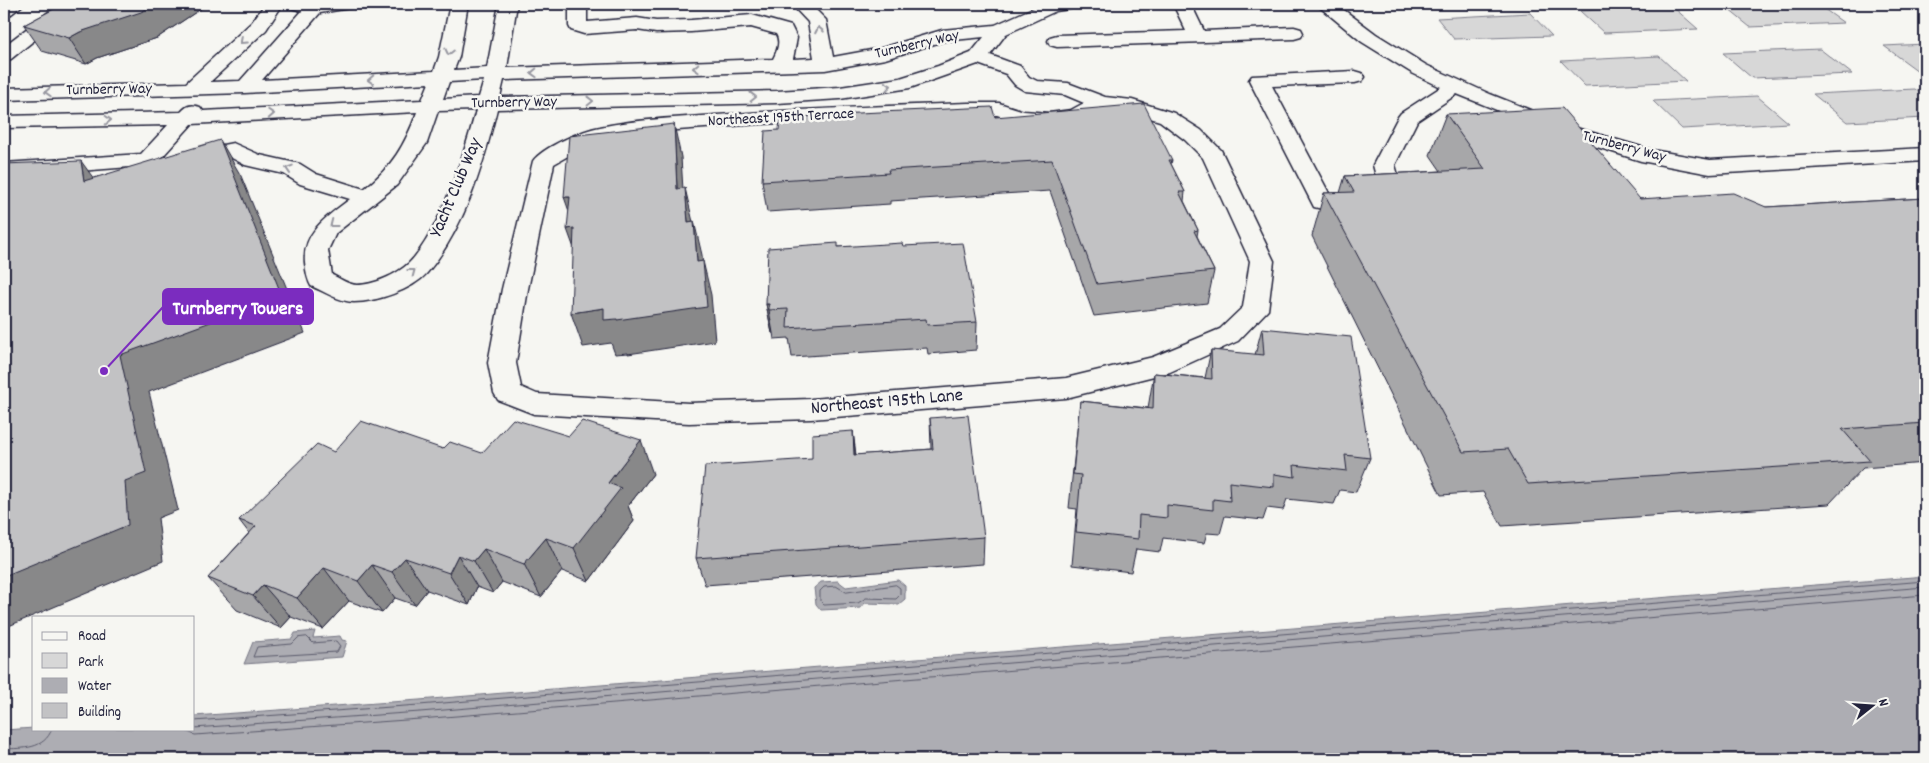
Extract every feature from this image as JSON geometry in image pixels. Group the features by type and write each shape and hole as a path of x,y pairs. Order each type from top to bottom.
{"main road":[{"path":"4,11 15,4"},
{"path":"4,55 70,4"},
{"path":"192,88 259,26 274,4"},
{"path":"245,87 305,6 344,4"},
{"name":"Yacht Club Way","path":"459,4 449,57 416,143 389,180 326,229 316,250 320,280 353,294 387,288 417,269 442,233 471,164 495,74 508,4"},
{"path":"578,4 578,26 584,28 637,24 656,27 692,26 758,15 784,30 788,38 788,50 780,66"},
{"path":"800,4 817,20 840,93"},
{"name":"Turnberry Way","path":"4,94 245,87 495,74 830,64 886,53 942,36 999,30 1052,6 1068,4"},
{"path":"1182,4 1198,36"},
{"name":"Turnberry Way","path":"1325,4 1369,38 1419,69 1566,131 1649,156 1710,167 1925,155"},
{"path":"625,9 637,24"},
{"name":"Turnberry Way","path":"4,122 187,118 430,105 840,93 903,84 978,57 999,30"},
{"path":"1057,42 1294,33"},
{"name":"Northeast 195th Lane","path":"600,133 567,147 544,161 515,289 502,363 508,393 534,404 680,412 811,409 1066,388 1160,365 1229,335 1255,310 1262,261 1213,155 1193,135 1167,117 1132,106 1101,103 1068,89 1032,87 1022,81 1013,70 978,57"},
{"path":"1354,76 1259,80 1322,202 1382,202 1392,192 1384,165 1408,118 1456,86"},
{"path":"147,160 214,88"},
{"name":"Northeast 195th Terrace","path":"600,133 637,127 749,118 968,108 999,109 1021,117 1048,120 1076,115 1101,103"},
{"path":"4,170 147,160 181,160 233,150 253,160 292,169 308,179 367,197"}],"green space":[{"path":"1817,4 1844,23 1750,27 1723,5"},
{"path":"1673,7 1698,29 1604,33 1580,11"},
{"path":"1530,13 1552,36 1454,39 1437,18"},
{"path":"1925,44 1925,70 1918,71 1884,46"},
{"path":"1820,49 1852,74 1752,78 1723,53"},
{"path":"1659,56 1686,81 1585,86 1561,61"},
{"path":"1915,89 1925,97 1925,118 1847,122 1813,94"},
{"path":"1757,96 1789,123 1682,129 1653,101"}],"water":[{"path":"1925,576 1925,759 4,759 4,730 32,728 32,730 195,730 195,716 419,700"},
{"path":"898,580 905,586 905,599 899,604 865,603 861,608 821,610 816,604 814,588 821,582 838,581 846,587"},
{"path":"315,631 313,638 340,636 342,640 347,641 342,657 244,664 253,642 292,639 295,633"}],"building":[{"path":"63,4 155,4 141,12 80,32 69,38 24,25"},
{"path":"1144,104 1172,160 1169,160 1185,192 1179,192 1198,230 1194,231 1214,271 1097,284 1052,160 888,170 889,173 762,181 765,131 779,130 780,119 836,114 992,107 995,117"},
{"path":"1562,108 1640,199 1733,193 1766,207 1925,198 1925,423 1842,429 1870,461 1528,484 1508,449 1463,452 1324,193 1354,192 1345,176 1485,169 1446,114"},
{"path":"674,124 677,189 685,188 688,222 694,221 697,262 703,261 707,307 617,320 604,320 604,308 571,313 574,228 567,229 570,197 564,197 569,136"},
{"path":"220,140 282,296 120,355 146,473 125,481 128,525 4,576 4,164 81,161 84,181"},
{"path":"838,243 838,247 902,243 903,246 963,243 977,322 927,325 926,319 787,328 788,309 769,310 769,304 766,304 768,248"},
{"path":"1262,328 1351,337 1370,458 1345,455 1347,471 1294,465 1295,477 1274,474 1274,487 1229,482 1230,501 1213,499 1213,510 1167,505 1167,518 1139,515 1138,539 1076,532 1081,475 1073,474 1080,401 1153,409 1154,373 1212,379 1211,350 1264,355"},
{"path":"968,415 984,537 696,558 705,466 812,459 812,434 853,431 854,455 933,449 930,418"},
{"path":"513,419 569,436 582,421 641,440 608,483 621,488 574,548 546,538 524,564 484,549 474,561 458,555 449,573 405,558 392,572 372,565 358,581 324,568 297,598 263,585 253,596 208,578 256,526 239,520 317,444 334,452 361,421 443,449 450,442 482,453"}],"place":[{"name":"Turnberry Towers","path":"104,371"}]}
